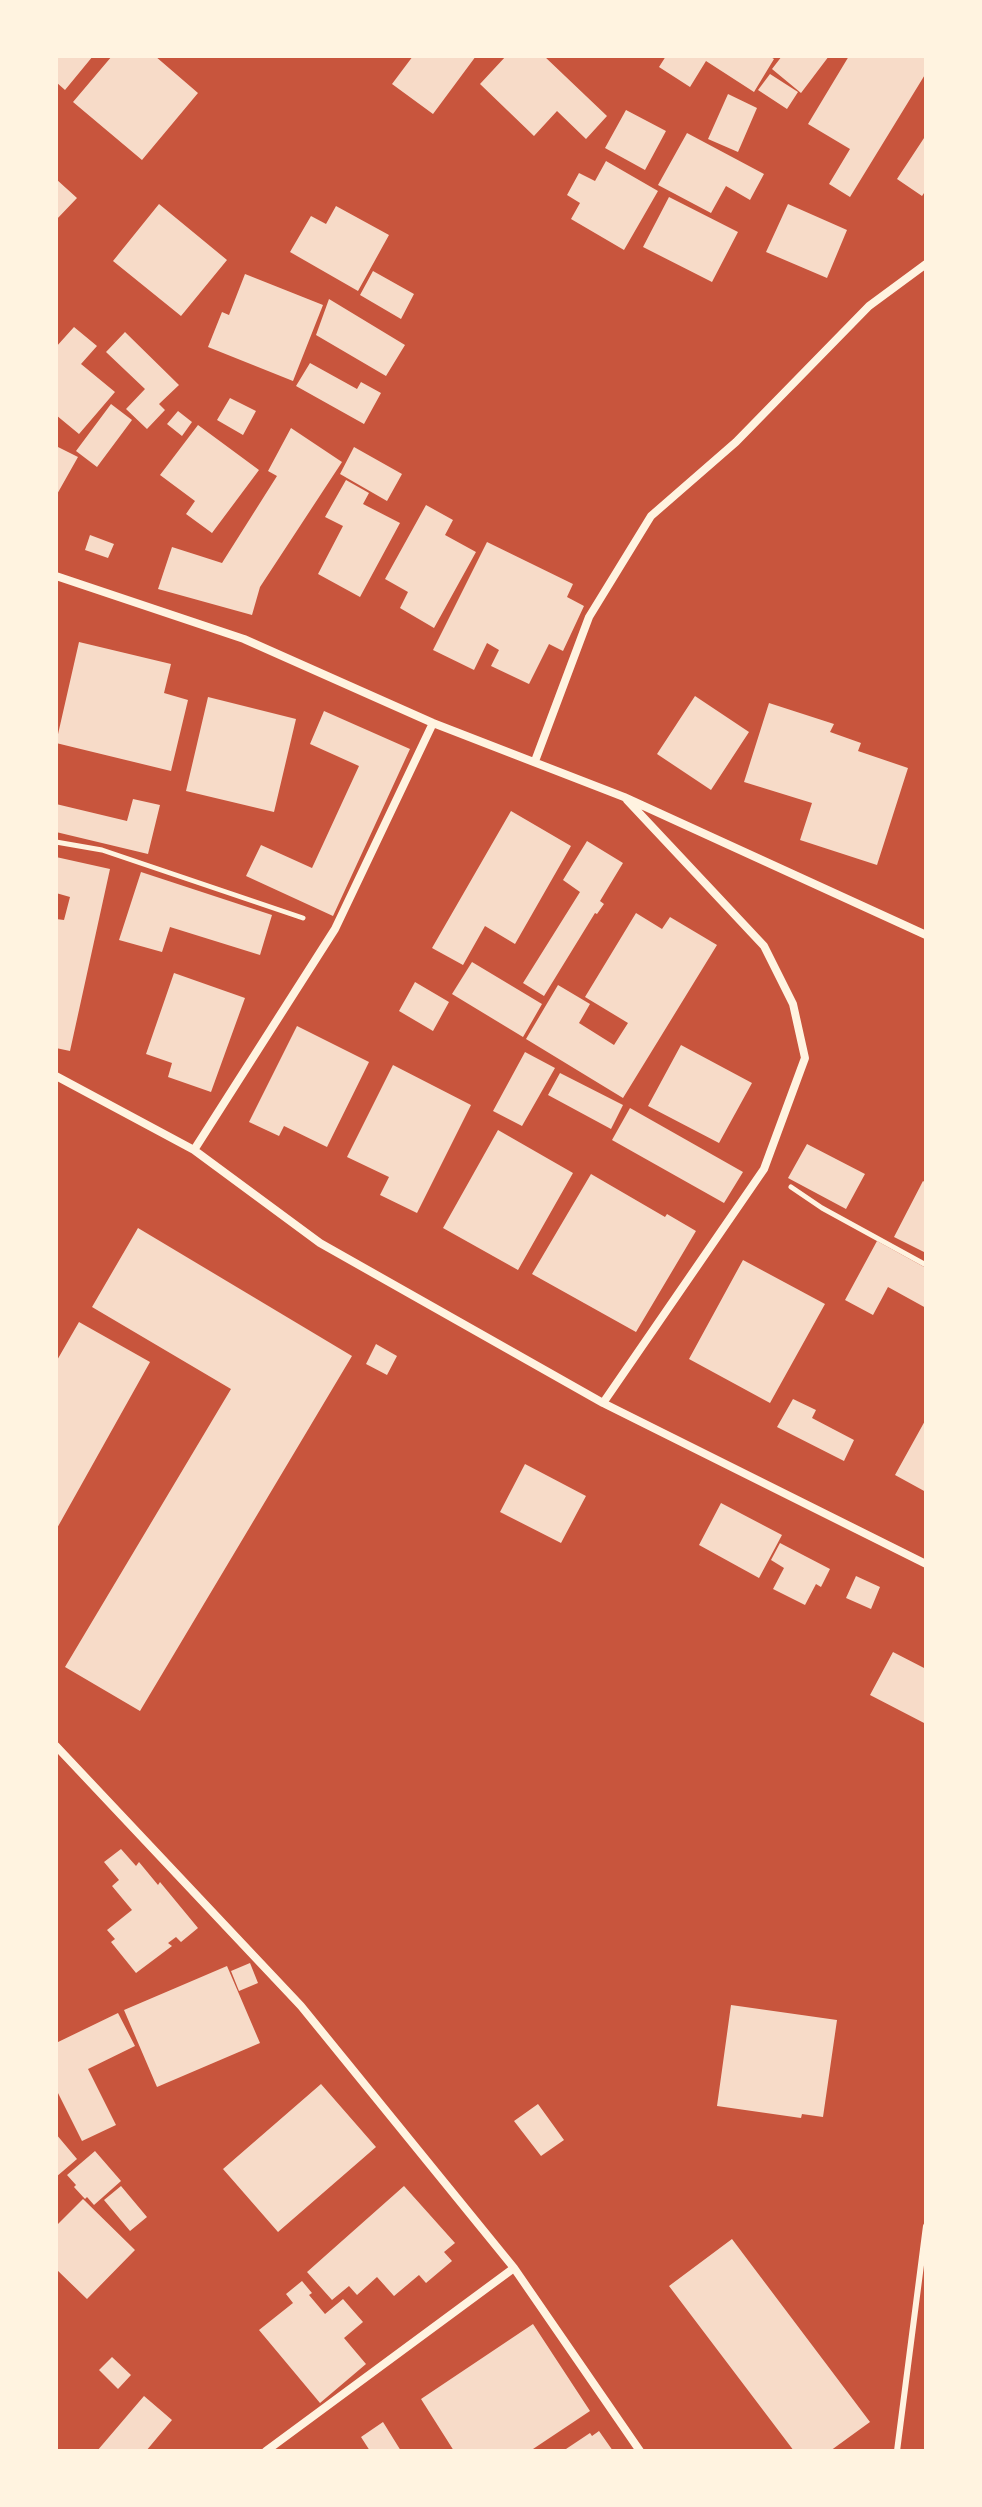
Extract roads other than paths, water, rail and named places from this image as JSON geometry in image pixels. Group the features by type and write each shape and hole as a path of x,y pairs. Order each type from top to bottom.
{"street":[{"path":"535,761 589,617 651,516 736,442 869,306 926,264"},
{"path":"56,576 244,639 433,723 624,797 926,935"},
{"path":"194,1150 335,929 433,723"},
{"path":"603,1403 764,1169 805,1058 793,1004 764,946 624,797"},
{"path":"56,1076 194,1150 320,1243 603,1403 926,1564"},
{"path":"56,1746 301,2006 514,2268 640,2451"},
{"path":"266,2451 514,2268"}],"lane":[{"path":"897,2451 926,2226"}]}
